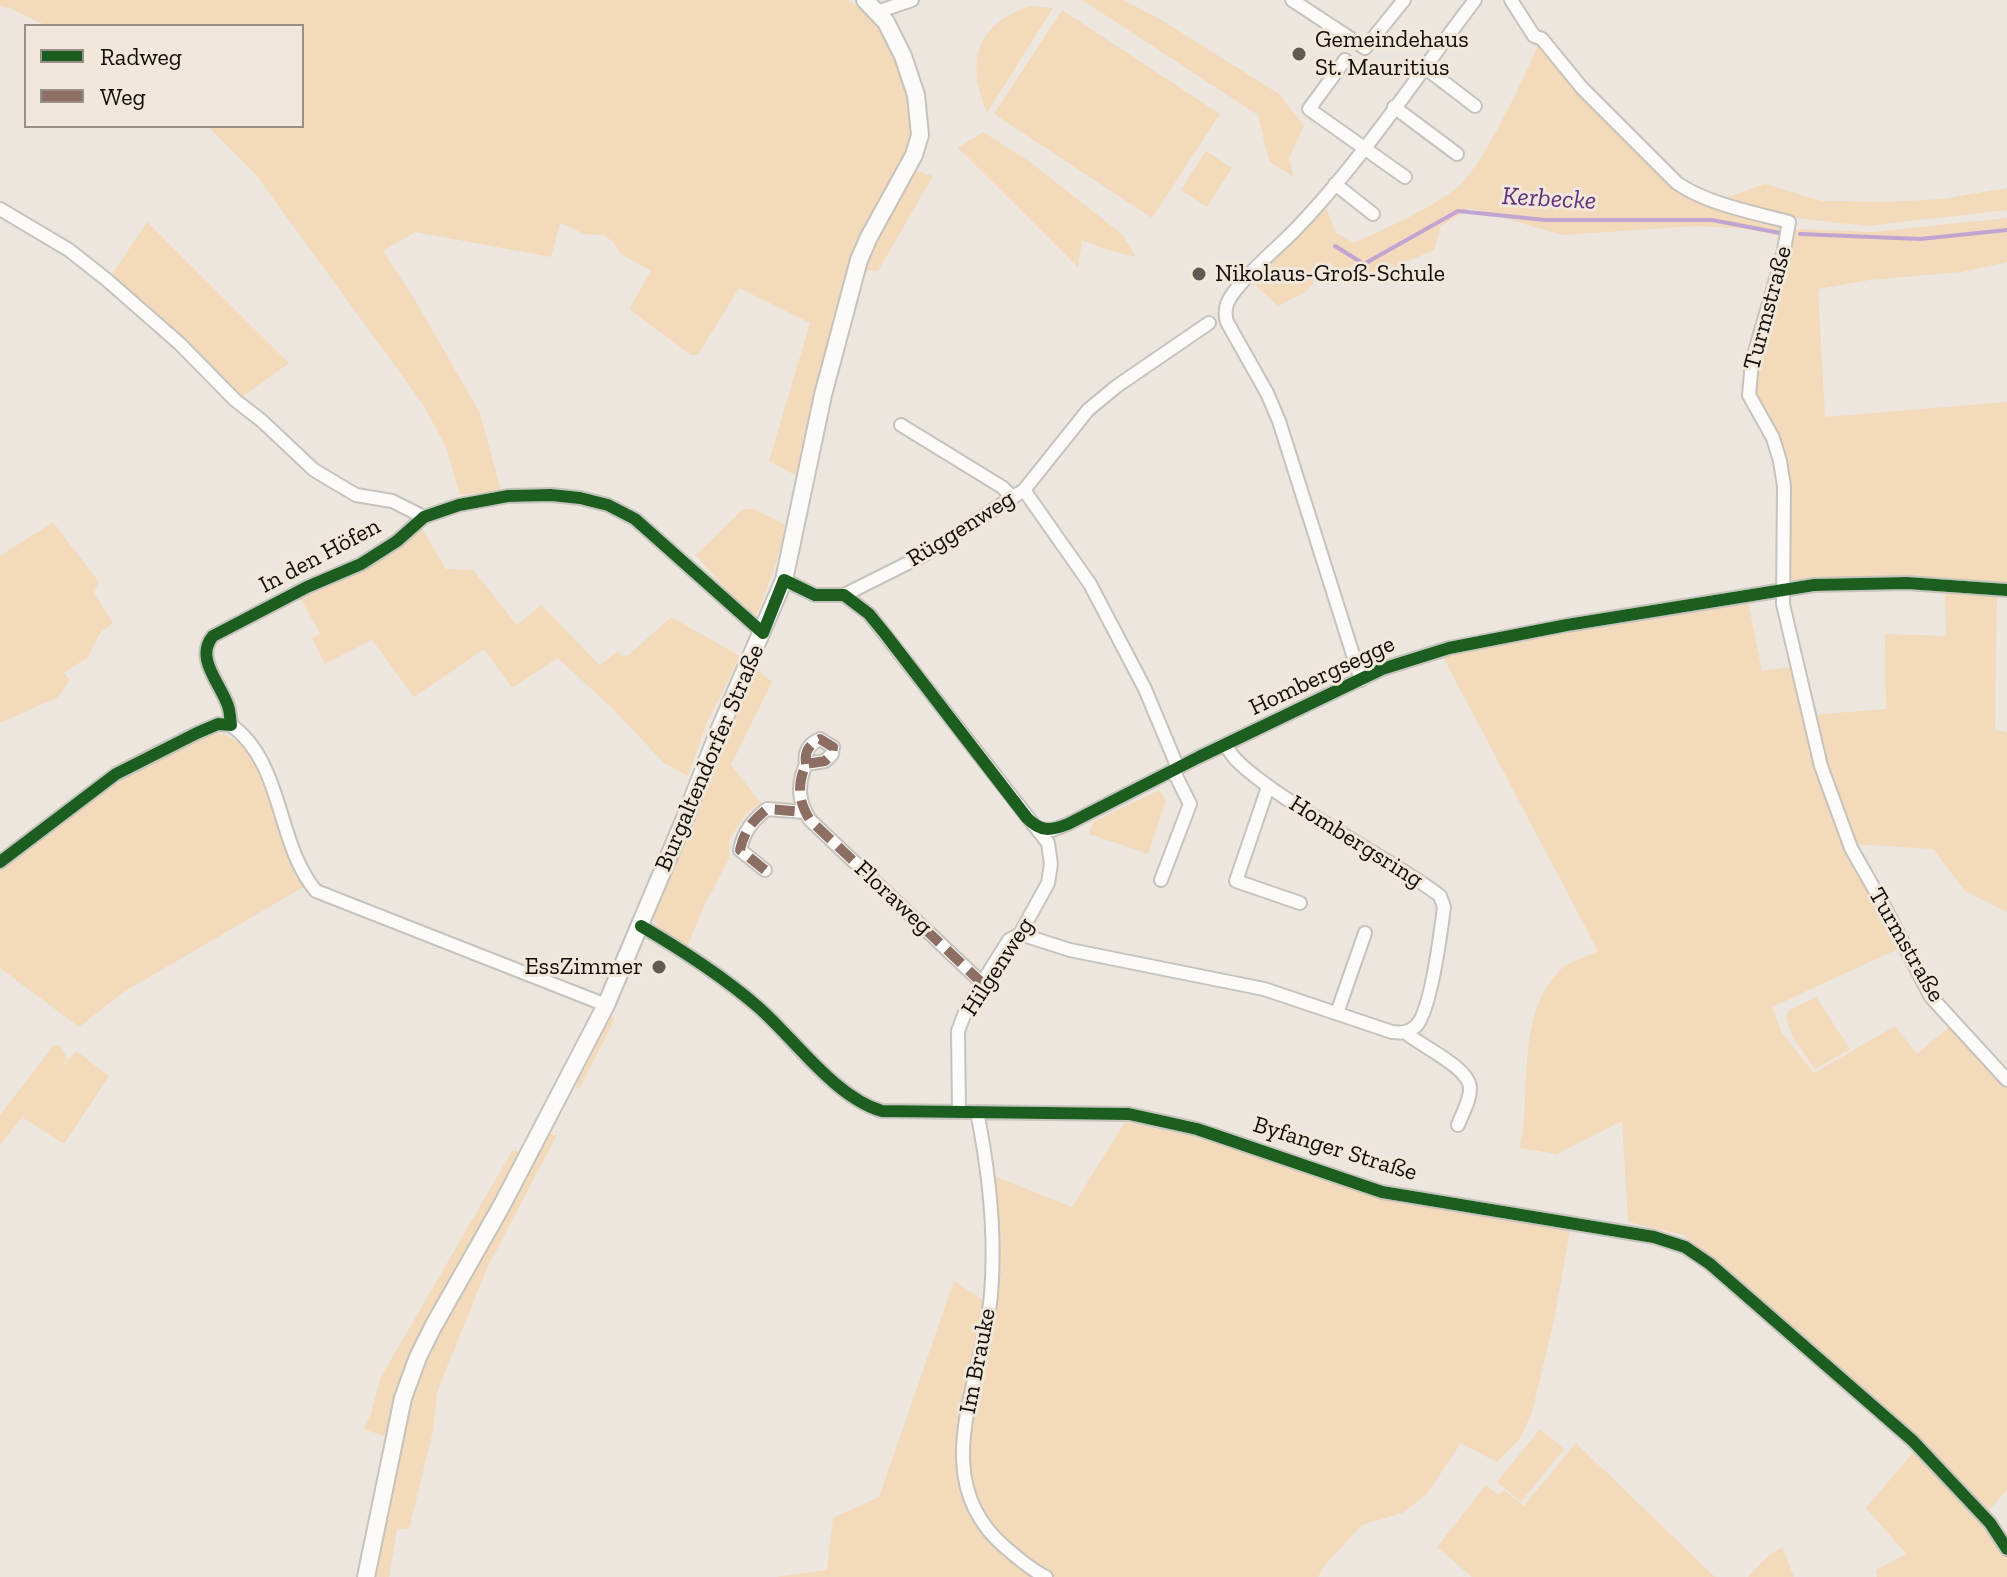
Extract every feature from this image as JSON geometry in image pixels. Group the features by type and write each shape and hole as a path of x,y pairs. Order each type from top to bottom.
{"main road":[{"name":"Burgaltendorfer Straße","path":"366,1577 403,1398 418,1357 516,1180 606,1005 784,580 823,395 856,271 869,237 914,155 920,135 919,108 912,82 893,35 871,6"}],"street":[{"path":"871,6 912,0"},
{"path":"1292,0 1365,48 1404,0"},
{"path":"1361,680 1279,421 1227,322 1225,312 1228,302 1335,184 1475,0"},
{"name":"Turmstraße","path":"1511,0 1534,36 1542,39 1582,88 1677,183 1718,202 1789,222 1748,382 1751,401 1773,438 1780,461 1784,486 1783,588 1786,620 1821,766 1851,848 1931,997 2007,1080"},
{"path":"1345,60 1309,109 1405,177"},
{"path":"1424,67 1475,106"},
{"path":"1394,107 1457,154"},
{"path":"1335,184 1373,214"},
{"name":"In den Höfen","path":"0,209 69,250 107,280 314,470 356,495 392,501 424,517"},
{"name":"Rüggenweg","path":"844,595 933,549 1024,490 1095,404 1209,323"},
{"path":"901,425 1002,487 1012,497"},
{"path":"1024,490 1090,584 1145,689 1190,804 1161,880"},
{"name":"In den Höfen","path":"606,1005 316,891 300,866 265,770 250,742 231,725 229,707 205,653 207,643 213,636 307,587 361,564 397,541 424,517 459,505 508,496 566,496 608,505 635,519 763,633"},
{"path":"784,580 815,595 844,595 869,614 1012,799 1039,829"},
{"name":"Hombergsegge","path":"1039,829 1052,830 1068,824 1175,769 1405,660 1491,638 1783,588 1876,582 2007,590"},
{"path":"0,862 116,774 218,724 231,725"},
{"name":"Hombergsring","path":"1227,744 1232,759 1268,787 1437,893 1443,901 1443,916 1425,1007 1417,1025 1406,1033"},
{"path":"805,812 800,804 799,780 806,764"},
{"name":"Hombergsring","path":"1268,787 1236,881 1300,903"},
{"path":"765,870 740,850 743,835 752,821 767,809 805,812"},
{"name":"Floraweg","path":"805,812 982,983"},
{"name":"Hilgenweg","path":"959,1111 958,1031 966,1010 1009,940 1020,934 1051,873 1048,843 1039,829"},
{"name":"Byfanger Straße","path":"641,926 687,953 753,1002 847,1094 866,1107 882,1111 1129,1114 1197,1129 1382,1192 1654,1237 1685,1247 1710,1264 1913,1441 1990,1523 2007,1549"},
{"path":"1337,1013 1365,933"},
{"path":"1020,934 1070,950 1264,989 1392,1032 1406,1033 1455,1067 1468,1081 1470,1091 1458,1125"},
{"name":"Im Brauke","path":"977,1112 988,1178 991,1290 966,1419 963,1470 972,1509 985,1526 1019,1559 1046,1577"}],"shaded area":[{"path":"0,0 848,0 875,24 898,67 909,99 914,130 900,166 933,176 878,271 850,269 797,476 769,461 810,323 739,288 698,355 691,355 629,309 651,271 621,254 604,235 584,234 560,223 551,257 415,232 383,251 480,413 501,491 460,495 446,447 422,403 256,175 210,128 304,128 304,24 43,24 0,6"},
{"path":"1082,0 1123,0 1160,19 1279,94 1304,126 1289,158 1293,177 1269,161 1258,115"},
{"path":"1030,6 1053,8 987,113 977,77 980,47 997,23"},
{"path":"1062,10 1220,114 1152,218 994,114"},
{"path":"1539,41 1681,188 1788,223 1785,237 1747,229 1696,226 1562,235 1470,208 1441,226 1434,250 1352,285 1329,262 1307,291 1278,306 1253,283 1326,208 1336,233 1354,243 1421,211 1458,187 1491,141"},
{"path":"983,132 1030,162 1123,235 1136,257 1082,240 1078,267 958,148"},
{"path":"1206,151 1232,168 1207,207 1181,190"},
{"path":"1765,184 1822,201 1942,199 2007,188 2007,210 1866,226 1796,218 1722,199"},
{"path":"2007,218 2007,262 1962,272 1869,280 1818,289 1825,417 2007,402 2007,584 1877,577 1790,581 1787,566 1788,503 1751,384 1775,291 1796,229 1874,232"},
{"path":"147,222 289,363 242,397 160,321 109,279"},
{"path":"743,509 754,509 786,525 775,567 757,614 748,614 696,555"},
{"path":"53,522 99,582 94,593 113,623 100,633 88,657 64,673 70,680 58,697 0,723 0,556"},
{"path":"421,527 446,569 473,570 517,625 541,605 600,665 618,651 622,656 629,655 671,617 740,656 706,725 688,776 664,763 612,708 558,658 512,688 484,649 414,697 372,640 325,664 312,639 320,633 299,596"},
{"path":"1945,591 1997,595 1995,730 2007,732 2007,912 1965,891 1933,849 1853,844 1838,809 1812,715 1886,709 1885,634 1946,636"},
{"path":"1748,601 1762,671 1791,667 1843,847 1880,908 1898,949 1772,1007 1782,1033 1814,1073 1895,1026 1917,1054 1950,1026 2007,1087 2007,1490 1987,1512 1769,1308 1683,1235 1628,1222 1622,1121 1557,1154 1520,1148 1528,1055 1536,1009 1560,970 1598,951 1442,655 1613,621"},
{"path":"756,669 772,682 731,765 761,803 745,815 730,839 729,859 688,945 659,930 653,916"},
{"path":"208,734 232,738 245,749 265,784 305,886 122,993 79,1027 0,968 0,871 118,779 148,761"},
{"path":"1159,790 1166,800 1148,854 1089,834 1093,822"},
{"path":"1816,997 1850,1049 1815,1069 1793,1037 1786,1018 1789,1010"},
{"path":"611,1015 615,1019 579,1089 576,1086"},
{"path":"54,1045 61,1046 67,1059 60,1070 76,1051 109,1076 64,1144 23,1118 26,1112 0,1145 0,1115"},
{"path":"1125,1122 1197,1137 1381,1197 1570,1230 1554,1321 1532,1412 1520,1439 1497,1462 1461,1443 1427,1494 1402,1513 1362,1525 1324,1566 1318,1577 1052,1577 998,1540 976,1511 965,1470 966,1423 997,1304 992,1175 1072,1207"},
{"path":"548,1134 557,1135 487,1268 437,1392 433,1431 409,1529 397,1529 389,1577 373,1577 406,1398"},
{"path":"512,1151 530,1151 433,1325 394,1439 363,1429 370,1417 381,1377"},
{"path":"954,1281 986,1302 968,1380 959,1439 963,1492 971,1514 985,1532 1039,1577 775,1577 827,1570 833,1518 879,1497"},
{"path":"1540,1429 1564,1449 1521,1502 1497,1482"},
{"path":"1576,1443 1715,1577 1472,1577 1437,1547 1486,1485 1498,1495 1504,1490 1524,1506"},
{"path":"1916,1449 1981,1519 2007,1554 2007,1577 1877,1577 1876,1570 1906,1554 1866,1508"},
{"path":"1782,1547 1794,1577 1748,1577 1768,1556"}],"waterway":[{"name":"Kerbecke","path":"1335,246 1364,264 1458,211 1545,220 1712,220 1780,233"},
{"name":"Kerbecke","path":"1800,234 1920,239 2007,230"}],"marked path":[{"path":"806,764 807,752 816,741 820,739 833,747 832,754 825,761 806,764 803,772 800,793 810,820 982,983"},
{"path":"765,870 740,850 749,827 767,809 805,812"}],"cycle path":[{"path":"0,862 116,774 218,724 231,725 228,706 206,653 213,636 307,587 361,564 397,541 424,517 459,505 508,496 580,498 608,505 635,519 763,633 784,580 815,595 844,595 869,614 1027,818 1046,829 1068,824 1382,669 1449,648 1567,625 1814,585 1907,583 2007,590"},
{"path":"641,926 729,984 771,1019 831,1080 864,1104 882,1111 1129,1114 1197,1129 1382,1192 1654,1237 1685,1247 1710,1264 1913,1441 1990,1523 2007,1549"}],"place":[{"name":"Gemeindehaus St. Mauritius","path":"1299,54"},
{"name":"Nikolaus-Groß-Schule","path":"1199,274"},
{"name":"EssZimmer","path":"659,967"}]}
